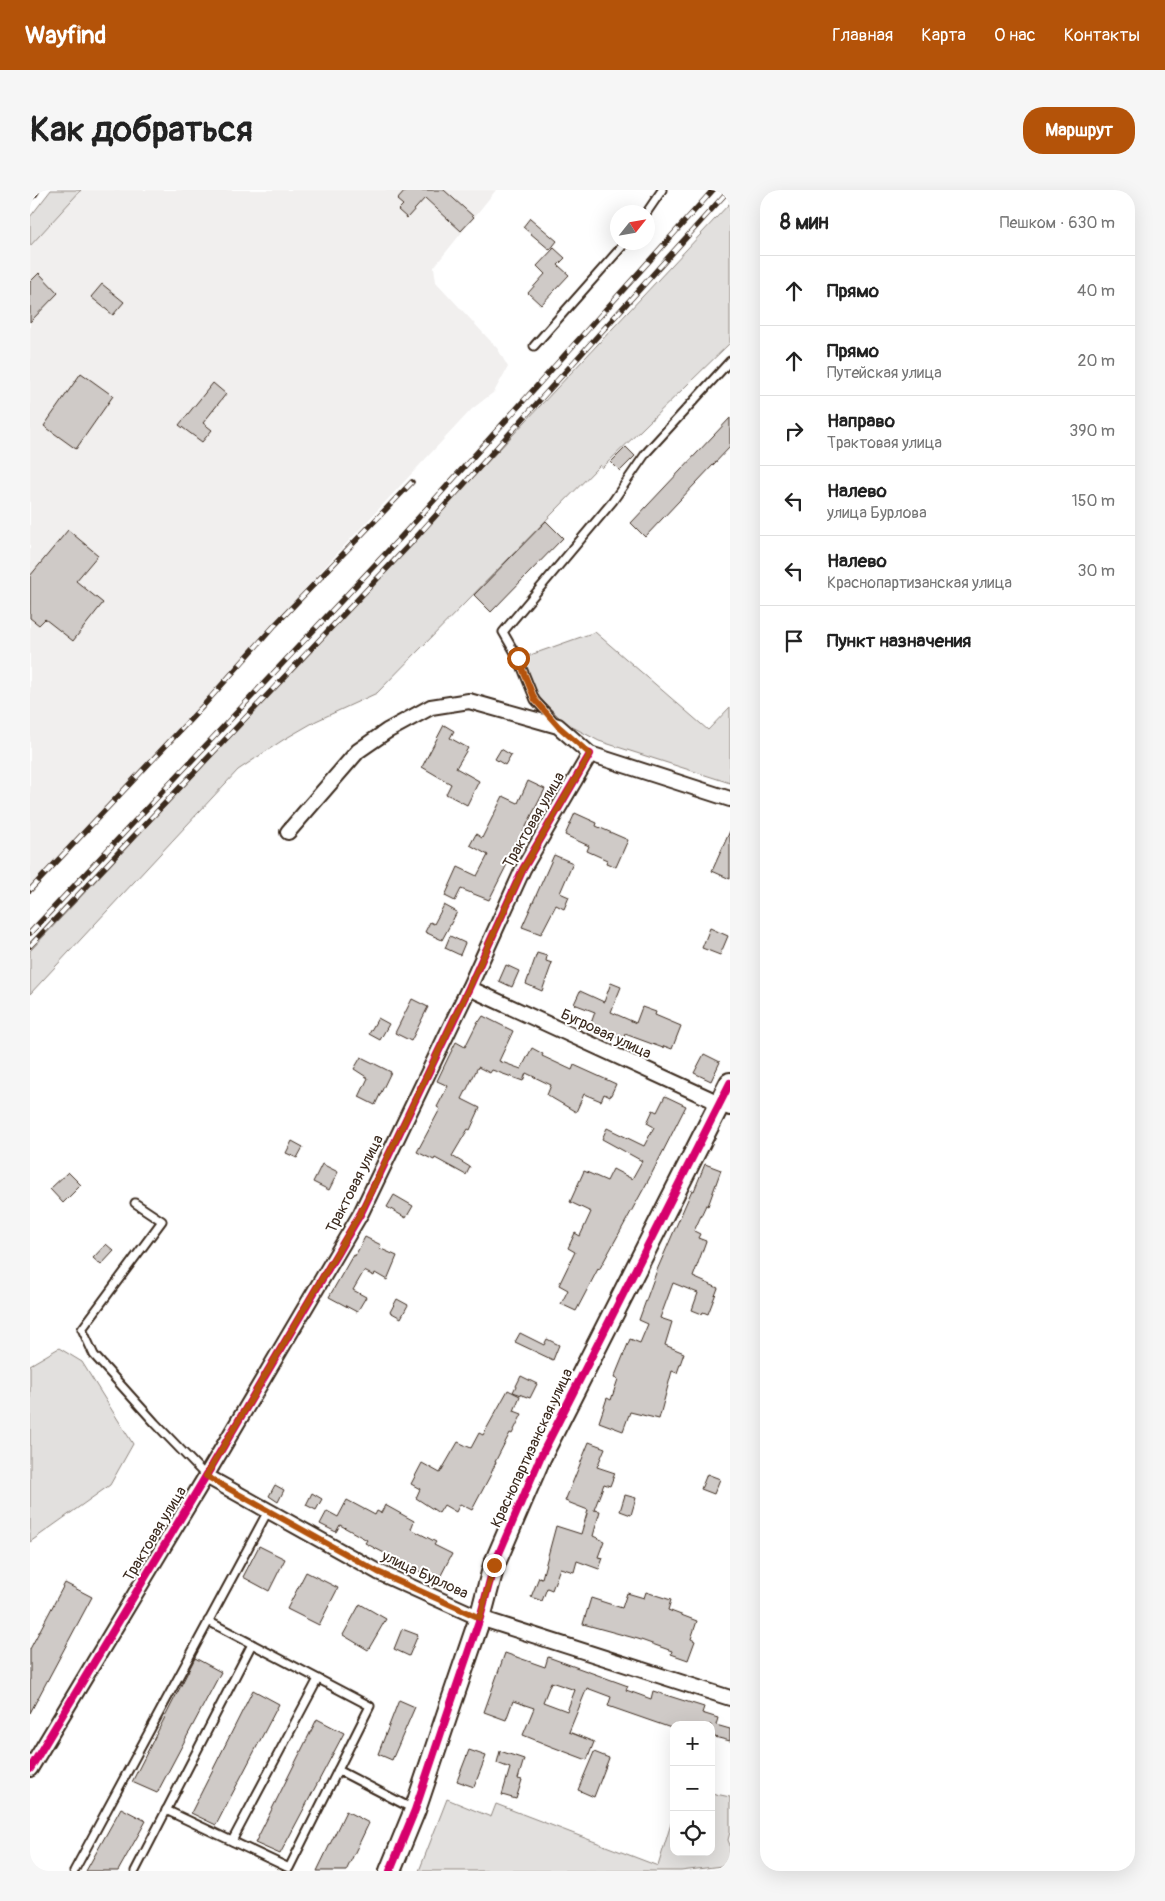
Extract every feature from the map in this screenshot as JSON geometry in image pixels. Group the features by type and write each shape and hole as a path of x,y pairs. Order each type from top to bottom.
{"street":[{"path":"288,832 358,751 387,731 430,707 469,701 558,726 590,754 730,799"},
{"name":"Трактовая улица","path":"30,1768 206,1476 361,1212 469,988 523,869 590,754"},
{"name":"Бугровая улица","path":"469,988 724,1106"},
{"name":"Краснопартизанская улица","path":"390,1871 414,1810 480,1618 494,1565 540,1458 724,1106 730,1083"},
{"name":"улица Бурлова","path":"206,1476 378,1572 480,1618 730,1698"}],"lane":[{"path":"652,205 662,190"},
{"path":"534,346 619,250"},
{"path":"558,726 535,700 518,658 503,632 614,501 646,453 730,361"},
{"path":"135,1203 162,1220 82,1329 94,1355 206,1476"},
{"path":"74,1871 268,1510"},
{"path":"166,1810 289,1868 370,1706 208,1622"},
{"path":"134,1871 252,1644"},
{"path":"232,1841 318,1679"},
{"path":"338,1770 414,1810"}],"shaded area":[{"path":"51,190 81,190 30,246 30,217"},
{"path":"81,190 496,190 434,267 436,282 497,348 508,367 494,392 472,409 333,558 109,805 30,887 30,246"},
{"path":"730,203 730,343 602,468 600,465 377,693 316,721 238,770 30,994 30,951"},
{"path":"595,632 708,730 730,707 730,783 599,741 565,723 540,698 526,677 519,659"},
{"path":"59,1348 82,1362 133,1444 110,1485 30,1542 30,1365"},
{"path":"715,1794 730,1797 730,1832 728,1840 730,1845 730,1865 681,1871 419,1871 447,1799 491,1817 496,1804 658,1866 670,1827 670,1856 715,1856"}],"building":[{"path":"406,190 444,190 474,217 461,231 425,198 407,218 398,210 403,205 397,200"},
{"path":"530,218 557,241 550,250 523,227"},
{"path":"554,248 565,258 558,265 569,275 541,305 528,293 545,274 537,266"},
{"path":"39,273 58,293 30,322 30,282"},
{"path":"102,284 124,302 113,315 91,297"},
{"path":"81,373 113,396 76,449 44,426"},
{"path":"213,383 226,394 203,423 212,430 202,442 179,425"},
{"path":"730,418 730,447 645,537 631,523"},
{"path":"626,447 635,456 620,471 611,462"},
{"path":"546,521 563,538 491,612 474,595"},
{"path":"68,530 98,555 76,581 103,603 73,641 45,619 39,625 30,618 30,576"},
{"path":"444,725 454,731 450,738 468,748 456,768 479,781 467,805 446,794 451,784 422,767"},
{"path":"501,749 511,755 505,765 495,759"},
{"path":"528,781 545,789 489,900 461,889 455,901 445,896 458,867 477,876 488,855 470,845 476,834 482,838 503,796 518,803"},
{"path":"575,813 597,823 596,826 628,840 616,867 606,863 607,860 587,851 589,846 565,835"},
{"path":"730,831 730,879 712,871"},
{"path":"554,855 573,863 560,893 569,897 564,909 556,905 541,934 522,927"},
{"path":"444,905 457,912 442,940 425,932 430,922 434,924"},
{"path":"710,928 728,936 720,955 702,948"},
{"path":"450,936 465,943 460,955 445,948"},
{"path":"537,953 547,956 546,961 552,963 542,991 526,984"},
{"path":"506,965 519,971 512,987 499,981"},
{"path":"611,983 621,987 611,1012 636,1023 642,1007 656,1012 655,1015 681,1026 672,1049 664,1046 663,1048 625,1034 623,1040 590,1026 595,1012 574,1004 580,991 604,1002"},
{"path":"412,999 428,1007 411,1041 395,1033"},
{"path":"483,1016 513,1031 499,1061 521,1069 532,1048 543,1054 542,1056 572,1070 574,1065 616,1084 610,1097 604,1094 601,1101 584,1094 576,1112 547,1095 551,1085 526,1073 523,1081 492,1070 490,1073 478,1067 462,1099 480,1108 470,1130 468,1129 452,1156 470,1167 466,1175 435,1158 434,1160 417,1152 440,1109 437,1107 448,1086 437,1081 448,1058 456,1042 465,1047 478,1021"},
{"path":"378,1018 389,1024 380,1040 369,1034"},
{"path":"704,1054 720,1062 711,1081 694,1073"},
{"path":"361,1057 391,1072 375,1105 359,1097 368,1078 354,1069"},
{"path":"665,1096 686,1106 649,1179 576,1311 561,1304 568,1290 559,1285 575,1252 568,1248 575,1233 580,1236 591,1212 570,1202 584,1171 607,1181 613,1169 632,1179 642,1161 602,1139 607,1128 644,1146 654,1127 647,1123 653,1110 657,1112"},
{"path":"292,1141 303,1147 297,1158 286,1153"},
{"path":"322,1164 338,1172 329,1190 313,1182"},
{"path":"705,1164 721,1170 708,1206 706,1205 694,1231 700,1234 698,1238 706,1241 693,1277 718,1288 708,1314 703,1312 702,1314 692,1310 698,1293 673,1283 660,1318 672,1322 665,1345 684,1353 677,1373 672,1371 659,1419 630,1412 623,1431 599,1422 607,1398 611,1400 618,1379 614,1378 630,1339 640,1343 648,1324 639,1320 657,1270"},
{"path":"68,1172 81,1185 63,1203 50,1189"},
{"path":"394,1195 413,1206 406,1218 387,1207"},
{"path":"365,1237 381,1245 379,1248 397,1256 387,1280 375,1273 374,1276 364,1271 353,1290 366,1297 357,1312 329,1297"},
{"path":"106,1244 114,1251 101,1265 93,1258"},
{"path":"397,1299 408,1305 401,1318 390,1312"},
{"path":"520,1333 544,1345 547,1339 559,1345 553,1360 515,1342"},
{"path":"521,1376 537,1384 530,1398 513,1392"},
{"path":"508,1390 520,1396 514,1411 522,1414 512,1434 510,1433 472,1510 460,1504 456,1512 444,1505 439,1513 416,1498 420,1489 411,1484 422,1463 440,1473 458,1442 471,1448 479,1433 483,1435"},
{"path":"589,1442 605,1448 597,1467 615,1473 610,1486 604,1484 594,1510 600,1511 593,1536 604,1541 598,1557 603,1558 599,1569 577,1561 574,1572 560,1568 552,1590 547,1588 542,1601 531,1597 539,1577 542,1578 556,1526 581,1534 588,1510 565,1501"},
{"path":"707,1474 720,1479 714,1494 701,1489"},
{"path":"275,1485 284,1490 278,1502 269,1496"},
{"path":"312,1493 322,1499 316,1510 306,1505"},
{"path":"625,1495 636,1498 631,1515 620,1511"},
{"path":"347,1500 375,1515 377,1511 381,1513 385,1505 414,1521 411,1529 436,1542 434,1545 452,1554 438,1581 365,1543 367,1540 340,1525 336,1532 320,1524 327,1511 338,1517"},
{"path":"259,1546 285,1559 269,1591 243,1577"},
{"path":"306,1572 338,1588 319,1625 287,1609"},
{"path":"65,1583 92,1597 30,1713 30,1649"},
{"path":"646,1592 671,1600 668,1610 697,1621 691,1639 695,1641 688,1660 671,1654 672,1651 638,1639 583,1624 591,1598 622,1608 627,1593 644,1598"},
{"path":"360,1604 386,1619 368,1650 343,1635"},
{"path":"402,1629 418,1635 409,1656 394,1649"},
{"path":"505,1653 545,1667 548,1657 628,1686 626,1690 651,1699 653,1691 704,1707 702,1713 718,1718 716,1725 730,1729 730,1741 715,1737 715,1721 670,1721 670,1728 608,1706 611,1697 587,1688 569,1732 594,1742 587,1760 523,1735 534,1708 513,1701 506,1720 484,1712","holes":["551,1682 575,1690 567,1711 543,1702"]},
{"path":"195,1658 221,1672 157,1793 132,1782"},
{"path":"253,1690 279,1704 216,1825 191,1813"},
{"path":"399,1700 415,1707 392,1760 378,1754"},
{"path":"317,1719 344,1733 280,1854 255,1843"},
{"path":"469,1750 486,1756 474,1787 457,1781"},
{"path":"500,1751 524,1759 518,1779 522,1780 516,1799 502,1795 510,1768 497,1763"},
{"path":"594,1752 609,1758 594,1797 578,1790"},
{"path":"121,1808 146,1821 118,1871 86,1871"},
{"path":"346,1811 369,1823 346,1871 317,1871"}],"railway":[{"path":"30,933 402,536 713,190"},
{"path":"30,946 411,543 729,190"},
{"path":"30,890 203,706 275,625 412,482"}],"cycle path":[{"path":"30,1769 361,1213 469,988 523,869 590,754"},
{"path":"390,1871 415,1810 480,1618 494,1565 540,1458 730,1083"}],"route":[{"path":"494,1565 480,1618 378,1572 206,1476 361,1212 469,988 523,869 590,754 558,726 535,700 518,658"}]}
